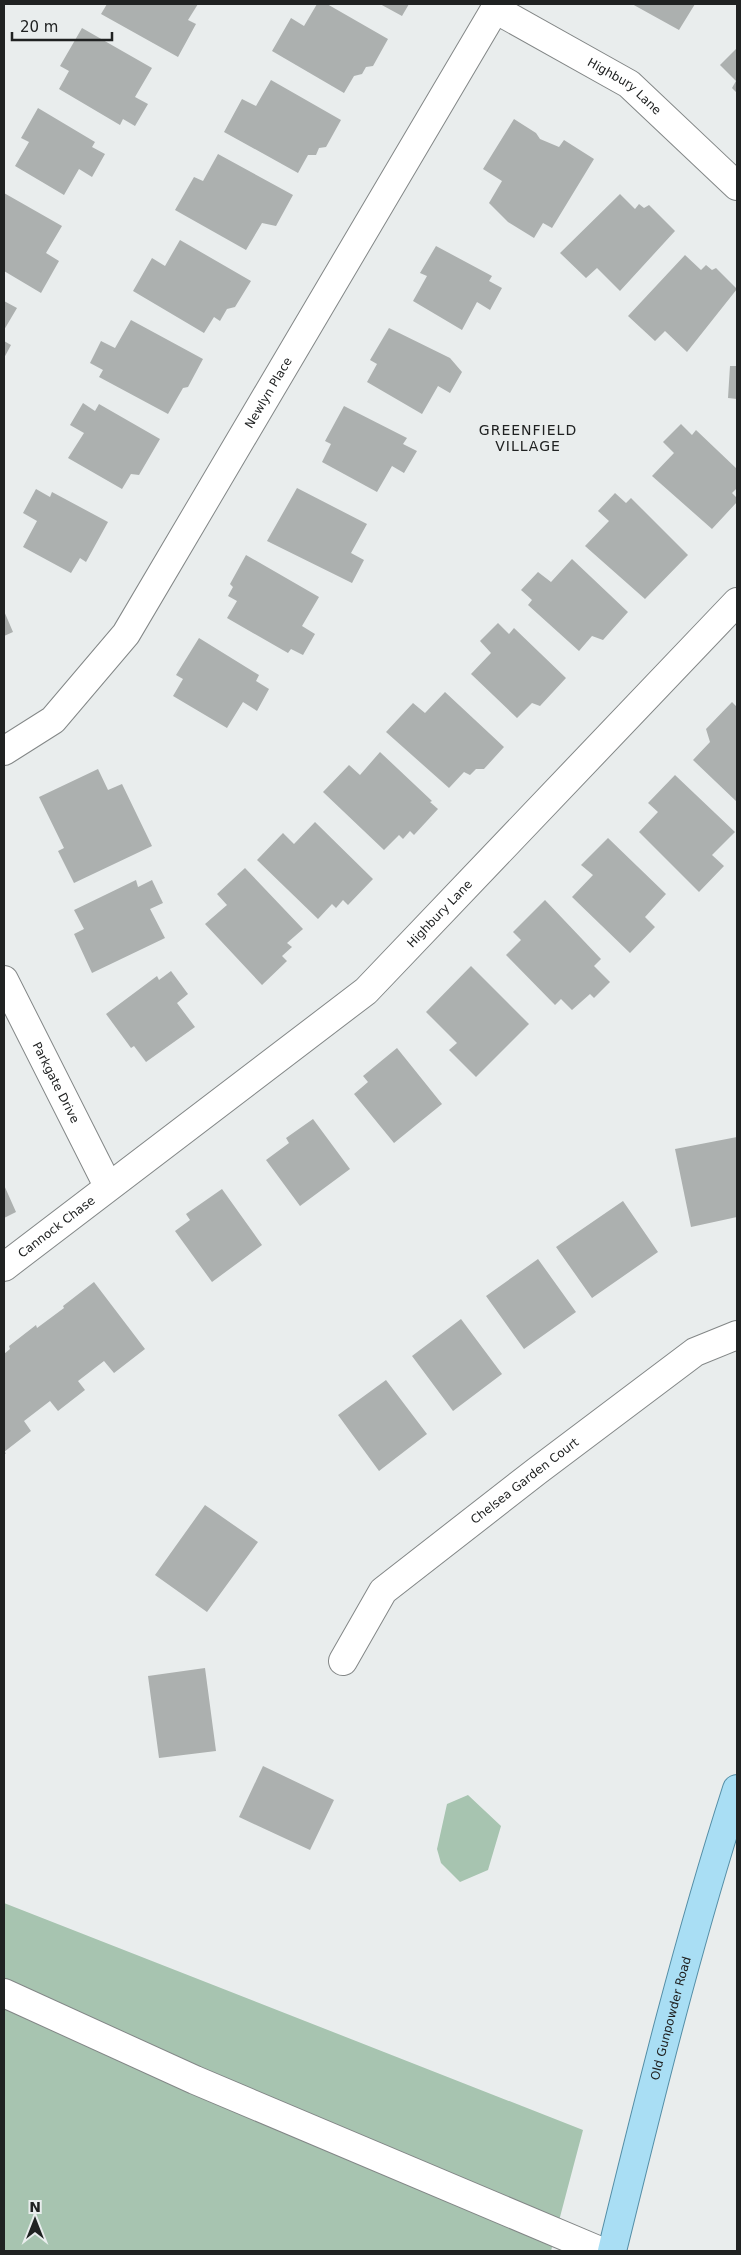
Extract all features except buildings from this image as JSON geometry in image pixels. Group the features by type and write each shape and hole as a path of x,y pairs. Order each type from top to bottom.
{"main road":[{"name":"Old Gunpowder Road","path":"612,2251 671,2015 708,1880 737,1789"}],"street":[{"name":"Highbury Lane","path":"497,6 629,84 737,186"},
{"name":"Newlyn Place","path":"4,751 53,720 126,634 497,6"},
{"name":"Highbury Lane","path":"108,1186 366,991 737,602"},
{"name":"Parkgate Drive","path":"4,980 108,1186"},
{"name":"Cannock Chase","path":"4,1267 108,1186"},
{"name":"Chelsea Garden Court","path":"342,1661 384,1591 537,1471 696,1352 737,1335"},
{"path":"4,1993 195,2080 600,2251"}],"green space":[{"path":"468,1795 501,1826 488,1870 460,1882 441,1863 437,1849 447,1804"},
{"path":"4,1903 583,2130 551,2251 4,2251"}],"district":[{"name":"GREENFIELD VILLAGE","path":"528,438"}]}
